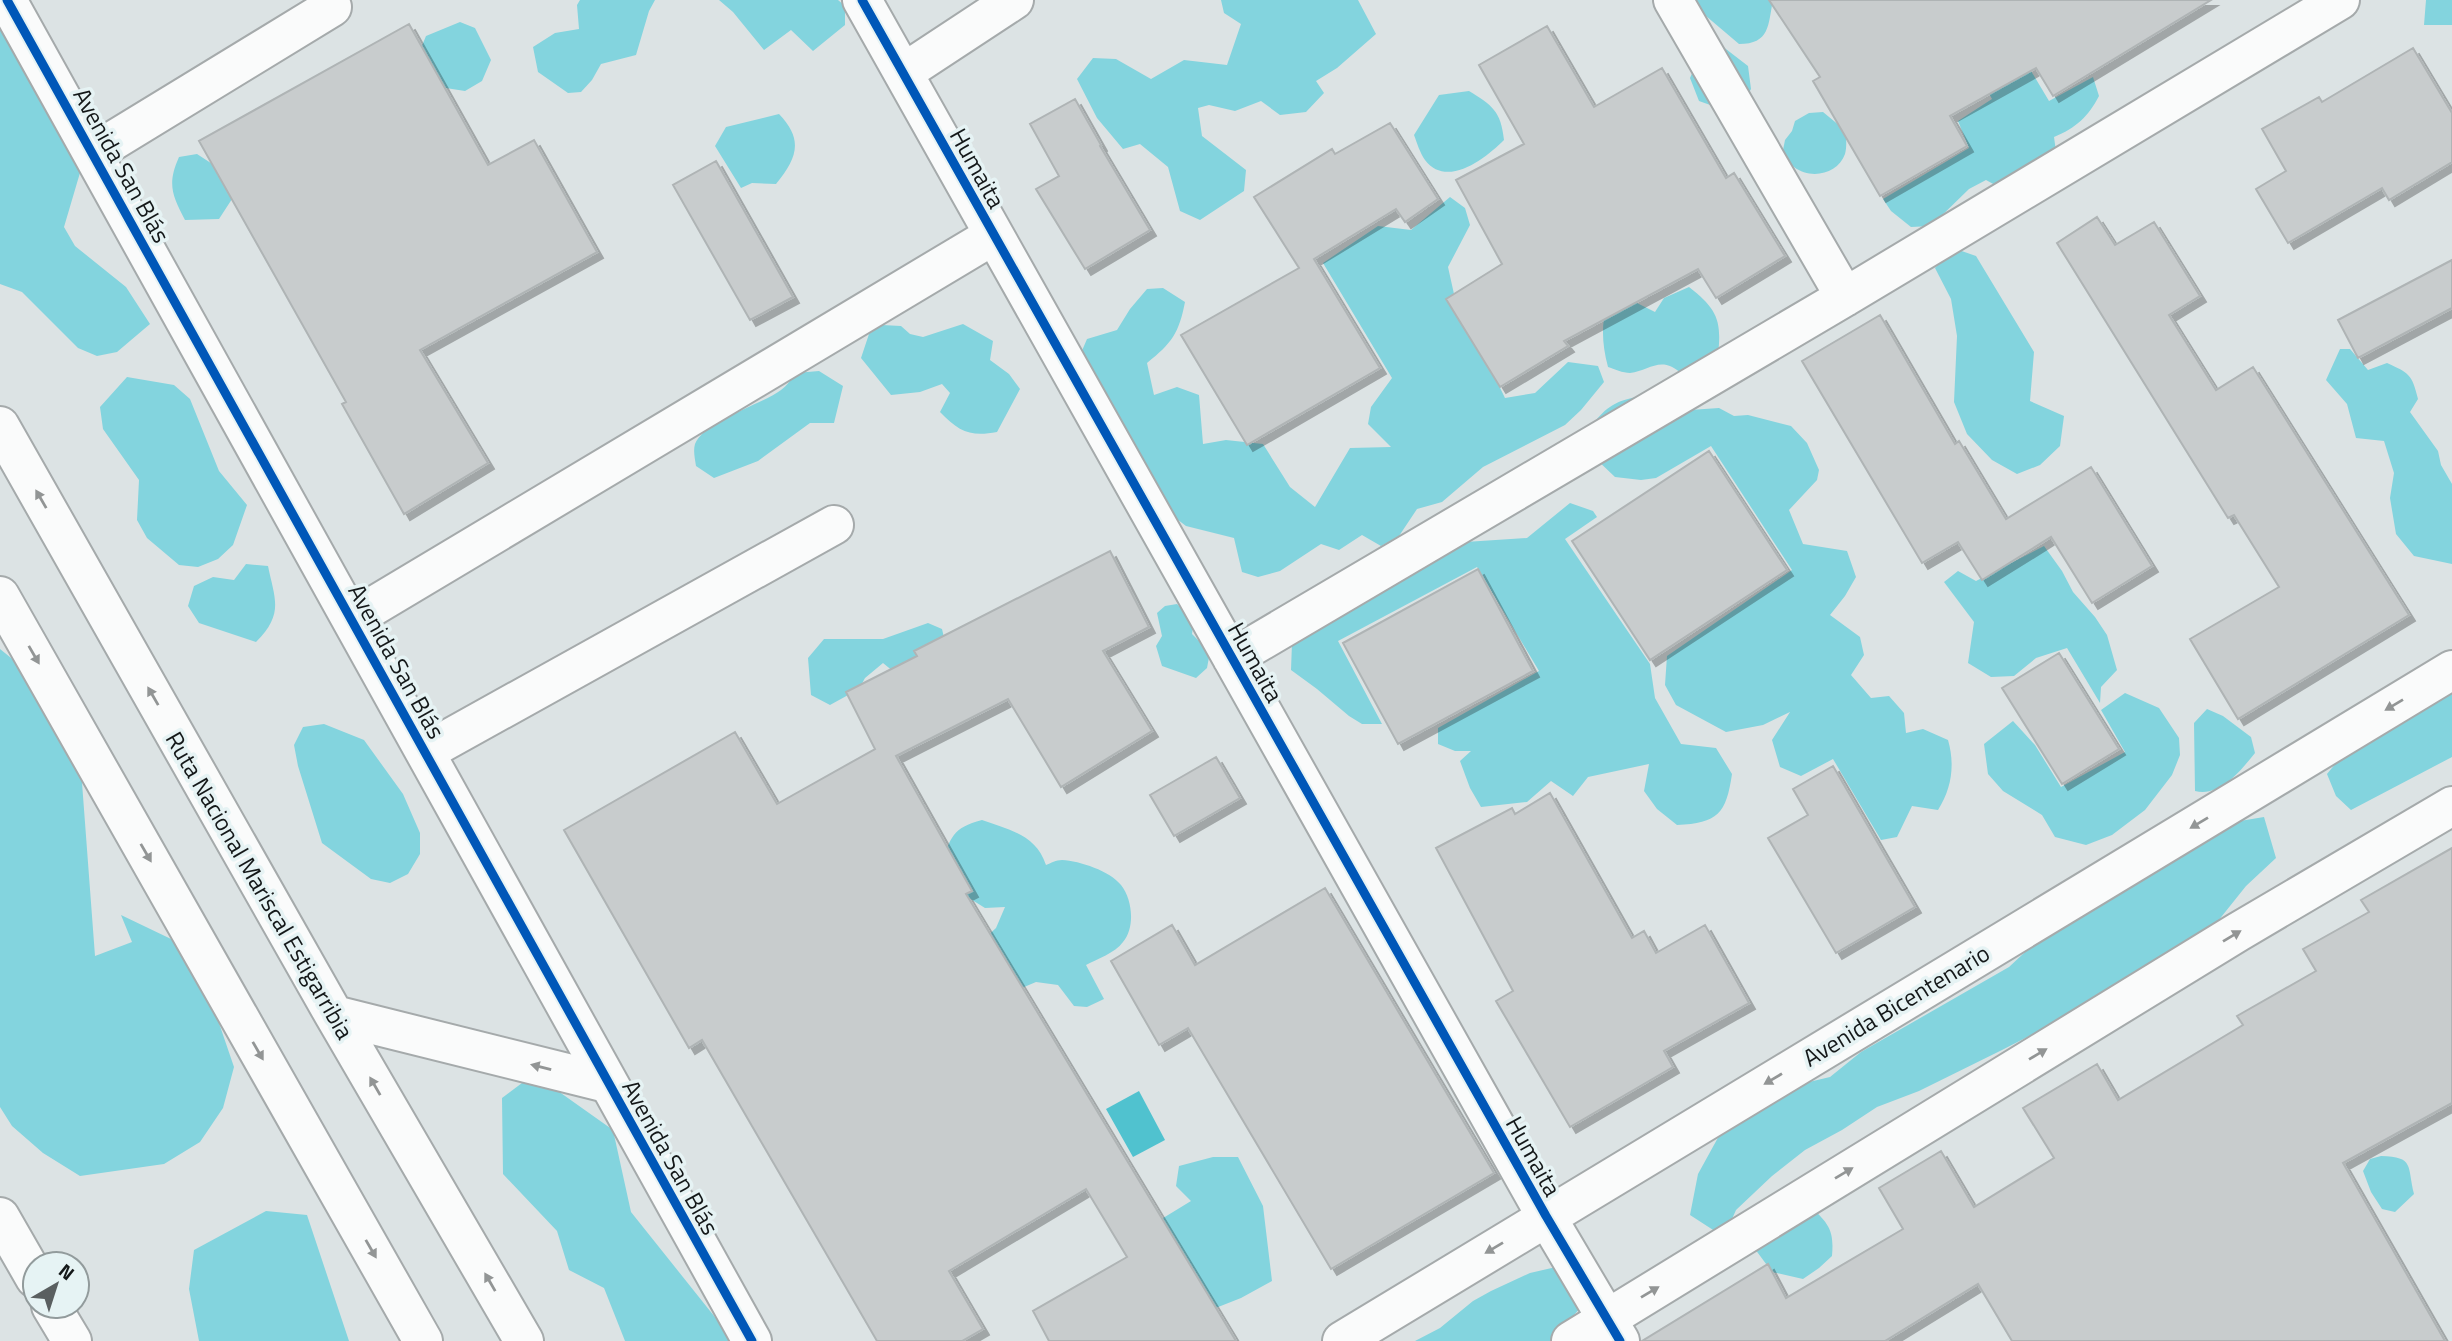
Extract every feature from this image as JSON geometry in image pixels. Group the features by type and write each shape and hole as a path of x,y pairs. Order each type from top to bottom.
{"main road":[{"name":"Avenida San Blás","path":"7,0 752,1341"},
{"name":"Humaita","path":"862,0 1546,1216 1614,1329"},
{"path":"903,74 1014,0"},
{"path":"1673,0 1845,297"},
{"path":"1232,658 1845,297 2340,0"},
{"path":"93,153 332,7"},
{"path":"352,619 994,235"},
{"name":"Ruta Nacional Mariscal Estigarribia","path":"0,426 334,1015 524,1341"},
{"path":"425,752 834,525"},
{"path":"0,596 422,1341"},
{"name":"Avenida Bicentenario","path":"1342,1341 2452,670"},
{"path":"1571,1341 1614,1329 2238,932 2452,806"},
{"path":"334,1015 607,1083"},
{"path":"0,1217 21,1254"},
{"path":"59,1320 72,1341"}],"shaded area":[{"path":"580,0 655,0 636,55 601,64 581,92 568,93 538,72 533,47 555,33 579,29 577,5"},
{"path":"719,0 838,0 845,6 845,25 813,51 791,30 764,50 733,12"},
{"path":"1221,0 1358,0 1376,34 1337,68 1316,81 1324,93 1306,112 1280,115 1261,101 1235,111 1209,105 1198,108 1202,136 1246,170 1244,191 1200,220 1180,211 1168,167 1140,144 1123,149 1097,118 1077,79 1093,58 1116,59 1151,79 1184,60 1227,65 1241,24 1224,13"},
{"path":"1695,0 1773,0 1768,25 1762,37 1757,41 1739,44 1706,16"},
{"path":"2426,0 2452,0 2452,25 2424,25"},
{"path":"1991,4 2049,101 2093,77 2099,96 2081,121 2054,137 2059,173 2015,196 1986,180 1969,189 1931,226 1911,227 1891,211 1883,199 1969,148 1958,121 1992,99 1951,24"},
{"path":"0,7 82,166 64,227 75,246 126,287 150,324 117,352 97,356 78,348 22,292 0,284"},
{"path":"460,22 475,28 491,60 482,81 465,91 433,86 417,58 426,36"},
{"path":"1722,46 1748,66 1751,89 1744,101 1713,106 1699,101 1690,78 1701,53"},
{"path":"1469,91 1484,100 1498,115 1504,140 1466,168 1444,172 1425,160 1414,135 1439,95"},
{"path":"1823,112 1846,131 1845,154 1836,166 1823,173 1801,171 1782,155 1785,140 1795,121 1809,113"},
{"path":"779,114 787,123 795,141 789,166 776,184 752,183 741,188 715,146 726,127"},
{"path":"197,154 223,171 232,199 219,219 185,220 174,196 172,182 179,157"},
{"path":"1450,197 1465,208 1470,225 1448,267 1454,294 1505,398 1535,393 1568,362 1598,366 1604,382 1565,425 1483,467 1442,502 1417,509 1399,536 1381,546 1362,535 1339,550 1321,544 1280,571 1258,577 1242,572 1234,538 1186,526 1169,513 1115,438 1121,422 1108,415 1078,360 1087,339 1117,330 1147,289 1163,288 1185,302 1173,337 1147,363 1154,395 1177,387 1199,395 1203,444 1226,440 1263,444 1290,487 1315,507 1350,448 1391,447 1368,424 1371,407 1392,378 1323,263 1378,226 1411,230"},
{"path":"1953,248 1976,256 2034,352 2030,401 2064,416 2060,446 2040,465 2017,474 1992,460 1967,434 1954,402 1957,336 1951,299 1935,268"},
{"path":"1689,287 1706,302 1716,316 1719,333 1718,355 1683,375 1662,365 1630,373 1608,367 1603,335 1607,303 1625,297 1655,312 1664,298"},
{"path":"963,324 993,341 990,360 1009,374 1020,389 997,432 973,433 947,419 940,412 950,393 942,384 920,392 891,395 861,358 869,334 882,325 901,326 910,334 923,337"},
{"path":"2340,349 2350,349 2368,370 2387,363 2405,372 2414,384 2418,399 2410,412 2438,451 2441,465 2452,484 2452,564 2414,556 2396,534 2390,498 2394,473 2384,441 2356,438 2347,404 2326,380"},
{"path":"819,371 843,386 834,423 810,423 758,461 714,478 696,466 695,444 710,428 781,390 796,373"},
{"path":"127,377 174,385 190,399 219,471 247,505 233,545 218,559 198,567 179,565 147,538 137,520 139,480 103,429 100,407"},
{"path":"1640,396 1690,410 1719,408 1734,416 1748,415 1791,426 1807,443 1819,470 1817,480 1789,510 1803,544 1847,551 1856,577 1830,615 1860,637 1864,655 1851,675 1871,698 1889,696 1904,713 1906,733 1923,729 1948,740 1952,767 1943,802 1938,810 1912,806 1897,837 1881,840 1833,759 1801,776 1780,767 1772,740 1790,712 1763,725 1726,732 1676,705 1665,685 1667,656 1792,570 1711,446 1656,478 1641,480 1615,477 1594,457 1592,425 1613,405"},
{"path":"1570,503 1593,511 1597,517 1565,539 1650,664 1655,698 1681,744 1716,748 1732,774 1727,799 1718,814 1711,819 1677,825 1657,809 1644,791 1649,764 1588,777 1573,796 1551,781 1527,802 1481,807 1470,788 1460,761 1471,751 1455,751 1438,744 1438,728 1539,671 1477,567 1338,641 1382,724 1362,724 1291,670 1292,643 1338,613 1366,603 1384,577 1450,543 1527,538"},
{"path":"2044,546 2073,592 2107,635 2117,670 2101,687 2100,703 2067,648 2036,658 2014,676 1991,677 1968,663 1974,622 1944,582 1958,571 1976,581"},
{"path":"246,564 268,566 275,598 271,623 256,642 199,623 188,606 194,586 213,577 234,580"},
{"path":"1177,604 1194,620 1192,634 1210,652 1207,668 1196,678 1162,666 1156,646 1162,636 1157,613 1165,606"},
{"path":"928,623 942,629 945,642 894,672 883,663 865,678 859,689 830,705 811,695 808,658 824,639 883,639"},
{"path":"0,649 42,683 80,756 95,956 132,942 121,915 194,950 234,1067 223,1108 200,1142 164,1164 80,1176 43,1153 12,1126 0,1107"},
{"path":"2452,680 2452,757 2351,810 2336,796 2327,774 2341,757"},
{"path":"2125,693 2159,708 2179,738 2180,755 2172,775 2145,810 2112,835 2086,845 2055,837 2042,815 2003,791 1988,774 1984,744 2013,721 2035,745 2061,787 2125,752 2101,710"},
{"path":"2207,709 2223,716 2251,737 2255,753 2229,781 2204,792 2195,791 2194,723"},
{"path":"324,724 364,740 403,794 420,833 420,854 408,874 390,883 371,879 322,843 294,745 303,727"},
{"path":"2264,817 2276,858 2246,886 2194,951 1919,1091 1877,1107 1805,1150 1736,1210 1724,1237 1690,1215 1698,1174 1720,1134 1788,1087 1830,1077 1861,1052 2009,967 2038,940 2222,824"},
{"path":"982,820 1029,840 1042,855 1046,865 1060,860 1077,862 1102,871 1121,885 1128,898 1131,914 1127,936 1115,949 1086,965 1104,999 1087,1007 1074,1006 1058,985 1036,982 1017,990 980,943 996,928 1005,907 985,908 953,888 941,865 947,847 958,830"},
{"path":"534,1074 613,1130 631,1212 734,1341 625,1341 604,1288 569,1270 557,1231 503,1174 502,1098"},
{"path":"1139,1091 1165,1140 1133,1157 1106,1109"},
{"path":"2381,1156 2400,1158 2408,1165 2414,1194 2395,1212 2382,1209 2371,1192 2363,1171 2370,1159"},
{"path":"1213,1157 1238,1157 1263,1206 1272,1281 1241,1298 1208,1311 1155,1223 1191,1201 1176,1186 1179,1166"},
{"path":"1813,1209 1830,1230 1832,1256 1803,1279 1772,1272 1755,1249"},
{"path":"266,1211 307,1215 349,1341 199,1341 189,1289 194,1250"},
{"path":"1556,1267 1589,1298 1551,1341 1415,1341 1440,1328 1473,1301 1491,1291 1530,1273"}],"building":[{"path":"1769,0 2211,0 2053,96 2036,68 1950,116 1967,146 1880,196 1813,81 1820,77"},
{"path":"409,24 488,165 534,140 597,252 420,350 488,463 404,514 342,404 346,402 199,141"},
{"path":"1547,26 1594,107 1662,68 1726,178 1734,173 1785,256 1716,298 1698,269 1564,341 1568,346 1500,387 1446,299 1502,264 1456,180 1524,144 1479,65"},
{"path":"2413,48 2452,113 2452,162 2389,200 2382,188 2288,243 2256,189 2286,171 2262,129 2319,97 2322,102"},
{"path":"1075,99 1150,230 1085,269 1036,189 1059,176 1030,124"},
{"path":"1390,123 1438,199 1405,222 1396,209 1314,259 1380,368 1247,445 1181,335 1299,268 1254,197 1332,149 1335,154"},
{"path":"716,161 793,297 750,320 673,185"},
{"path":"2097,217 2115,245 2154,222 2200,296 2169,315 2216,390 2253,367 2409,615 2238,719 2190,639 2279,587 2234,515 2228,518 2057,243"},
{"path":"2452,260 2452,308 2358,358 2338,320"},
{"path":"1880,315 1955,444 1959,441 2006,519 2091,467 2152,566 2092,603 2051,537 1982,580 1958,542 1922,563 1802,361"},
{"path":"1709,451 1787,570 1650,660 1572,541"},
{"path":"1110,551 1149,627 1103,651 1152,731 1061,787 1008,699 896,756 972,891 966,894 1236,1341 1049,1341 1033,1311 1127,1257 1086,1189 949,1271 983,1329 962,1341 877,1341 702,1040 689,1048 564,830 735,732 777,804 875,749 846,692 917,656 914,651"},
{"path":"1478,569 1533,671 1398,744 1343,643"},
{"path":"2059,653 2119,749 2062,784 2002,688"},
{"path":"1216,757 1240,798 1174,836 1150,795"},
{"path":"1833,766 1915,907 1836,953 1768,838 1808,815 1793,789"},
{"path":"1550,793 1632,938 1644,931 1656,953 1705,925 1749,1003 1664,1051 1673,1067 1570,1127 1496,1001 1513,991 1436,848 1512,808 1515,814"},
{"path":"2452,848 2452,1103 2343,1163 2445,1341 2012,1341 1978,1284 1885,1341 1642,1341 1768,1264 1786,1298 1903,1229 1879,1188 1941,1151 1974,1207 2054,1158 2023,1108 2097,1064 2118,1100 2243,1025 2237,1016 2316,971 2303,949 2369,912 2361,900"},
{"path":"1325,888 1494,1173 1331,1269 1188,1028 1159,1045 1111,961 1172,925 1195,965"}],"cycle path":[{"path":"7,0 752,1341"},
{"path":"862,0 1546,1216 1620,1341"}]}
